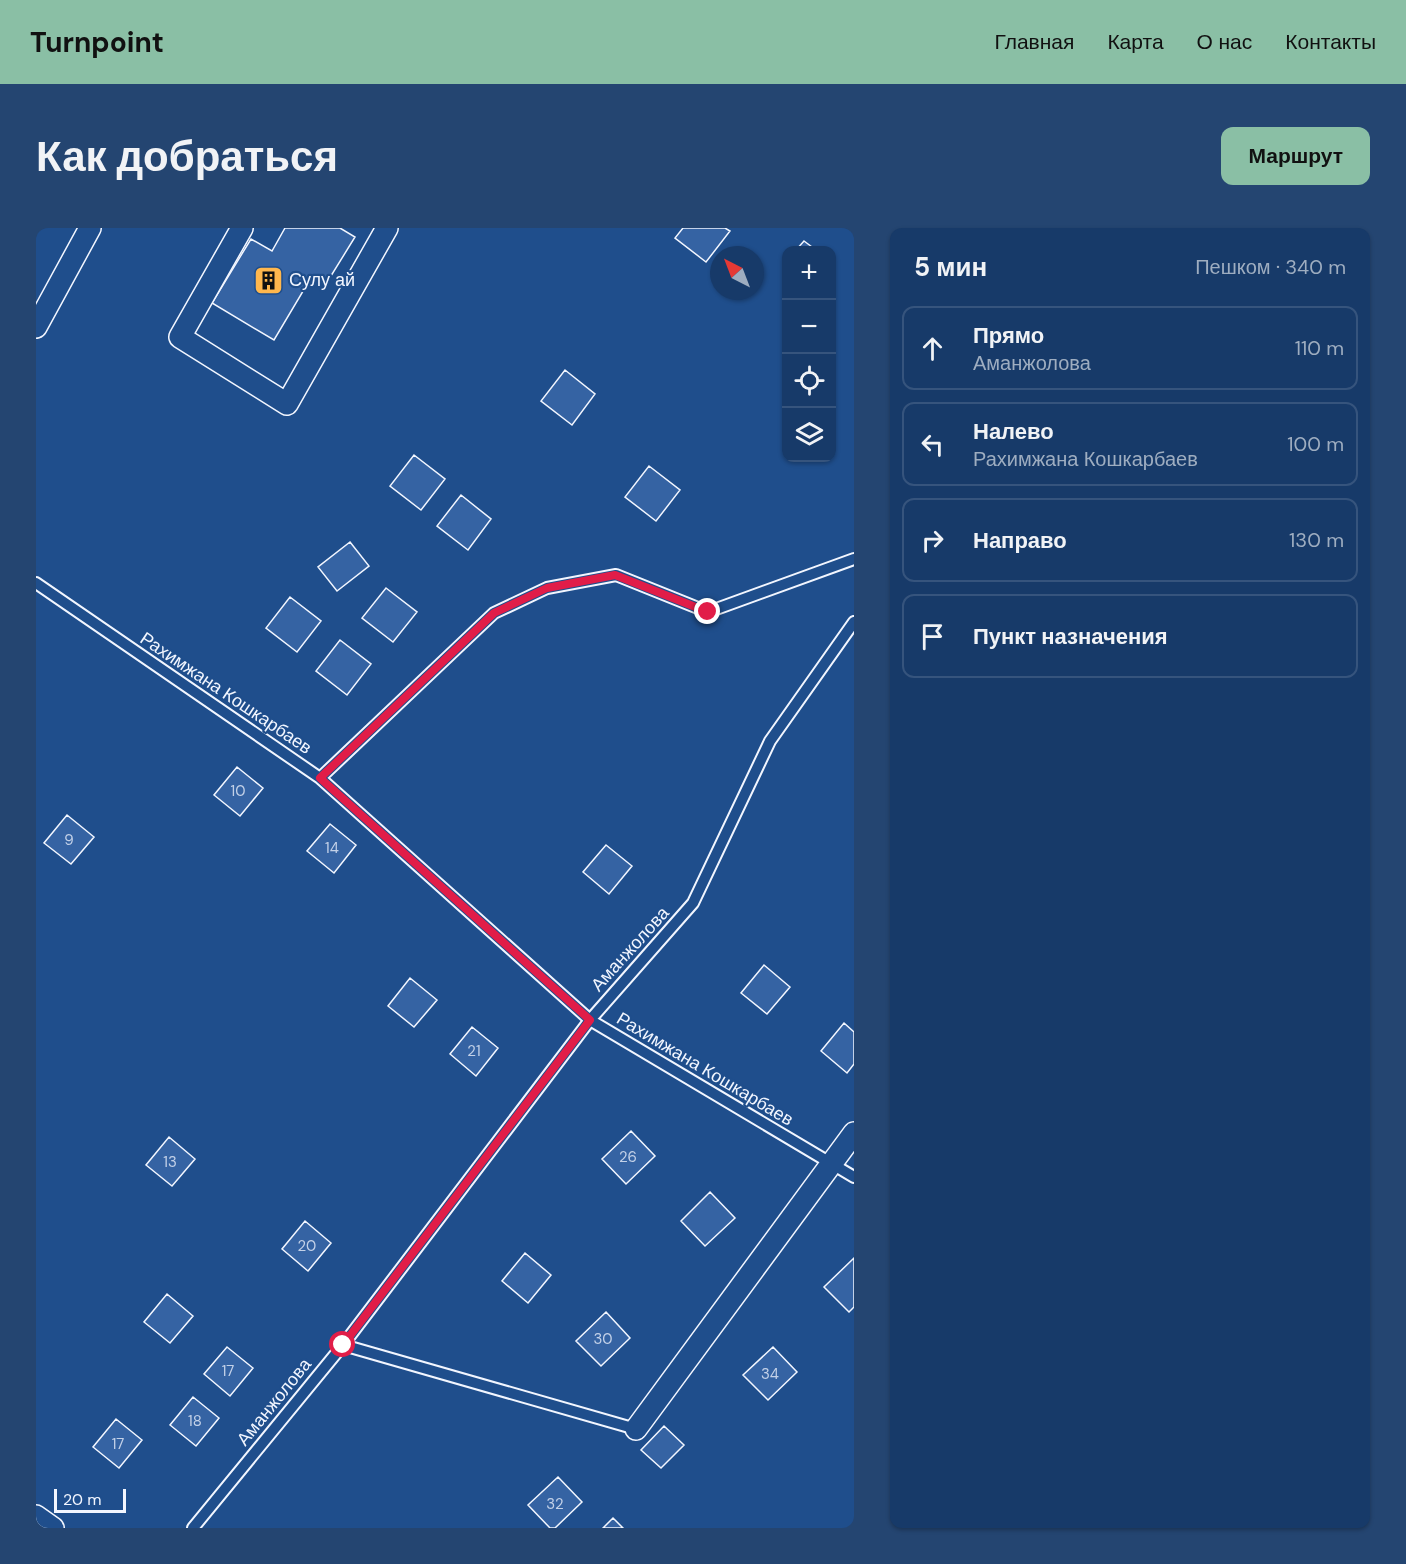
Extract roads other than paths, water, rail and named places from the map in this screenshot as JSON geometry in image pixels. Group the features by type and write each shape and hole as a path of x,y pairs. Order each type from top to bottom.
{"street":[{"path":"36,327 90,228"},
{"path":"242,228 180,337 287,404 387,228"},
{"path":"636,1429 854,1133"},
{"path":"36,1516 53,1528"}],"lane":[{"path":"320,778 494,613 547,588 615,575 708,612 854,559"},
{"name":"Рахимжана Кошкарбаев","path":"36,583 320,778 590,1020 854,1177"},
{"name":"Аманжолова","path":"193,1528 343,1345 590,1020 693,903 770,741 854,622"},
{"path":"343,1345 636,1429"}],"place":[{"name":"Сулу ай","path":"268,280"}]}
